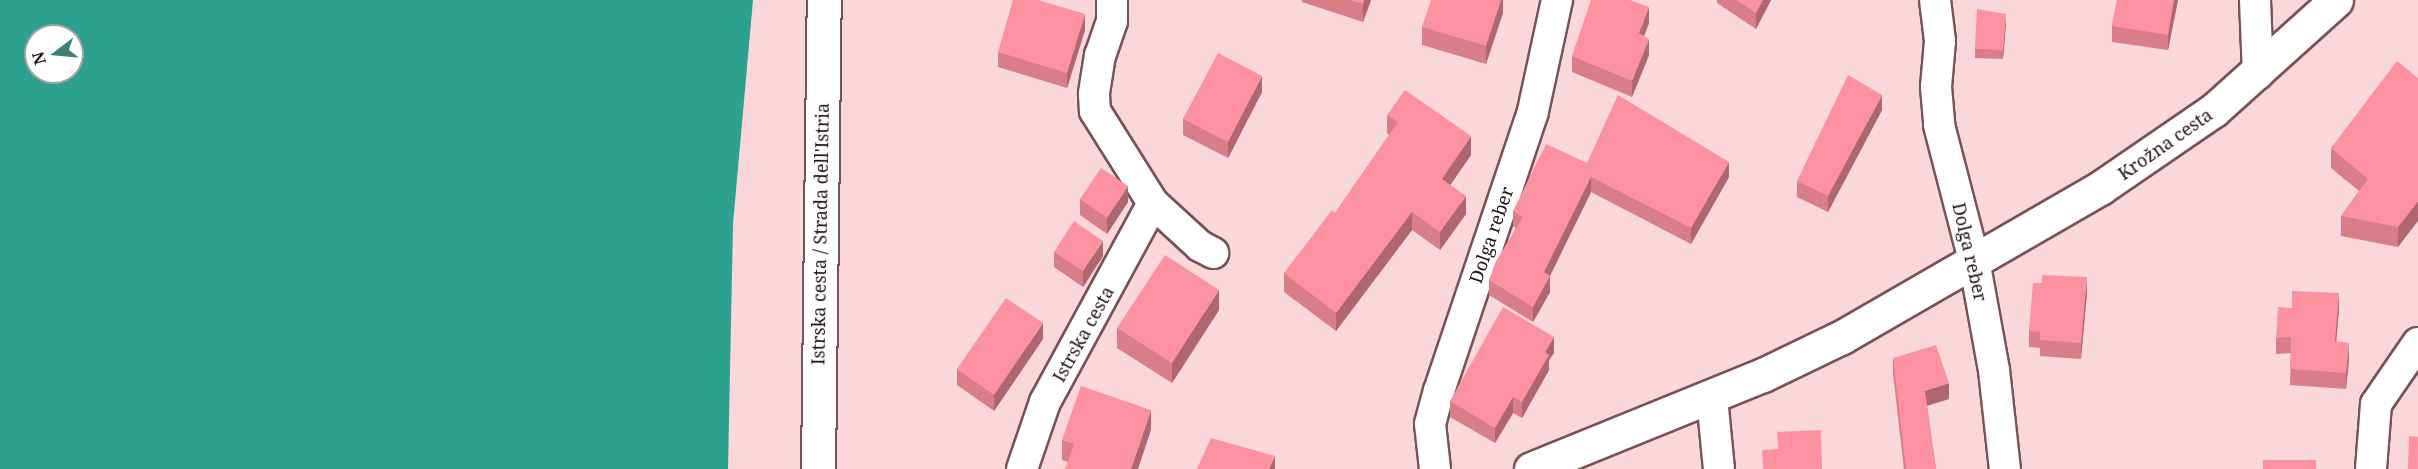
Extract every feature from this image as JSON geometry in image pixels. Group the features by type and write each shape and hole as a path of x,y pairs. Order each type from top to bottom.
{"street":[{"name":"Istrska cesta / Strada dell'Istria","path":"818,469 824,0"},
{"path":"1112,0 1112,21 1100,55 1094,94 1095,111 1153,203 1200,246 1213,253"},
{"name":"Dolga reber","path":"1435,469 1430,424 1533,111 1557,0"},
{"name":"Dolga reber","path":"1935,0 1940,41 1936,87 1939,125 1974,260 1994,370 2005,469"},
{"path":"2255,0 2258,74"},
{"name":"Krožna cesta","path":"1531,469 1712,398 1842,337 2100,188 2214,110 2258,74 2336,0"},
{"name":"Istrska cesta","path":"1022,469 1045,402 1153,203"},
{"path":"2371,469 2376,404 2418,343"},
{"path":"1712,398 1719,469"}],"shaded area":[{"path":"0,0 753,0 733,224 728,469 0,469"}],"building":[{"path":"1013,0 1038,0 1085,14 1067,73 998,52"},
{"path":"1351,0 1364,0 1363,4"},
{"path":"1431,0 1501,0 1486,46 1422,27"},
{"path":"1591,0 1630,0 1649,7 1639,33 1649,39 1632,81 1572,56"},
{"path":"1736,0 1763,0 1756,13"},
{"path":"2117,0 2174,0 2168,35 2112,26"},
{"path":"1977,9 2006,14 2003,50 1975,49"},
{"path":"1218,53 1262,76 1228,142 1183,119"},
{"path":"2397,61 2418,78 2418,201 2398,227 2341,216 2368,179 2331,148"},
{"path":"1848,75 1882,95 1828,196 1797,181"},
{"path":"1405,90 1471,136 1442,179 1466,196 1440,232 1412,212 1336,313 1284,273 1332,210 1335,213 1398,122 1387,115"},
{"path":"1618,95 1729,162 1691,228 1591,177 1544,272 1550,276 1533,307 1489,280 1496,261 1523,217 1513,211 1546,144 1587,163"},
{"path":"1101,168 1128,186 1107,218 1080,199"},
{"path":"1074,221 1103,241 1083,271 1054,252"},
{"path":"1165,255 1219,290 1172,363 1117,328"},
{"path":"2042,275 2087,277 2081,343 2040,340 2040,332 2029,331 2033,283 2042,283"},
{"path":"2292,291 2339,293 2335,341 2349,343 2346,373 2290,369 2291,337 2276,338 2278,307 2292,308"},
{"path":"1006,298 1043,323 994,395 957,369"},
{"path":"1503,307 1554,337 1545,352 1549,355 1522,402 1513,397 1495,428 1450,401"},
{"path":"1936,345 1949,383 1925,391 1936,469 1906,469 1893,358"},
{"path":"1081,386 1151,410 1131,469 1065,469 1074,444 1062,440"},
{"path":"1821,430 1822,469 1763,469 1762,450 1778,449 1777,432"},
{"path":"2409,436 2418,437 2418,469 2408,469"},
{"path":"1211,438 1275,456 1269,469 1197,469"},
{"path":"2263,460 2316,460 2316,469 2263,469"}]}
